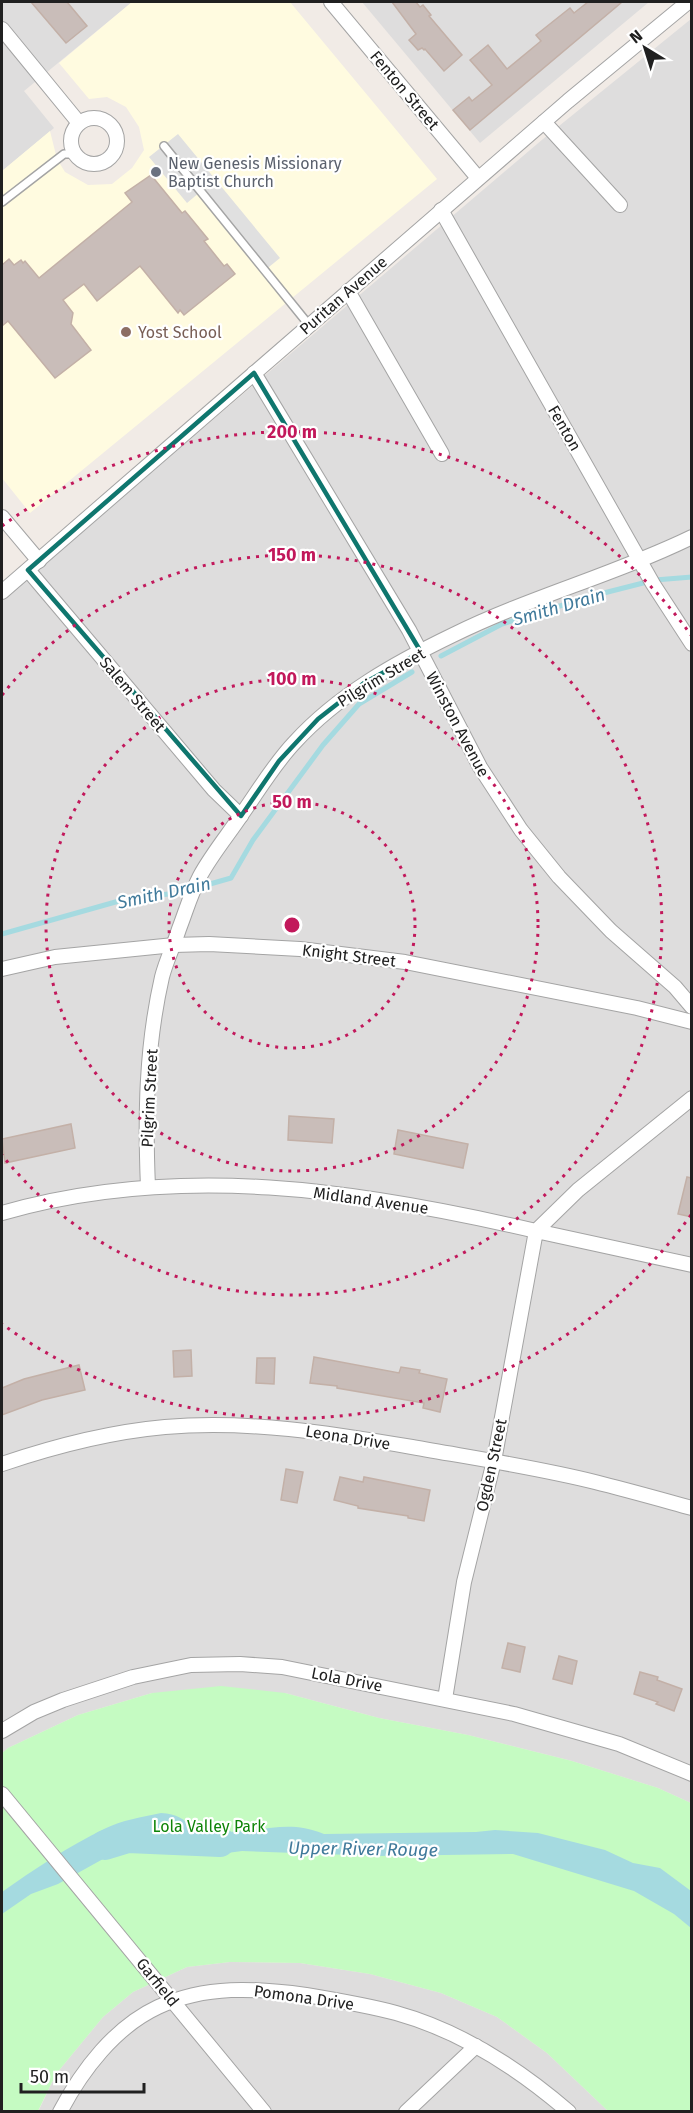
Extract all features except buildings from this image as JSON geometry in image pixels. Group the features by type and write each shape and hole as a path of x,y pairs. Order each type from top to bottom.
{"street":[{"name":"Fenton Street","path":"331,2 478,178"},
{"name":"Puritan Avenue","path":"2,592 478,178 686,6"},
{"path":"2,29 79,123"},
{"path":"94,118 109,123 114,130 117,145 109,159 94,165 79,160 74,154 70,141 74,128 79,123 94,118"},
{"path":"544,122 620,206"},
{"name":"Fenton","path":"441,210 639,559 692,644"},
{"path":"348,291 442,454"},
{"name":"Winston Avenue","path":"254,373 421,652 480,767 521,830 559,877 611,931 675,987 692,1006"},
{"name":"Salem Street","path":"2,517 33,565 214,790 241,816"},
{"name":"Pilgrim Street","path":"148,1187 145,1135 147,1071 163,975 199,878 211,856 279,761 318,719 364,683 421,652 499,614 608,574 692,537"},
{"name":"Knight Street","path":"2,969 55,957 174,945 209,944 300,949 405,962 637,1008 692,1022"},
{"path":"536,1231 578,1190 692,1098"},
{"name":"Midland Avenue","path":"2,1213 73,1197 148,1187 241,1185 335,1192 399,1202 692,1265"},
{"name":"Ogden Street","path":"445,1699 464,1582 494,1461 536,1231"},
{"name":"Leona Drive","path":"2,1464 50,1449 118,1433 163,1427 231,1424 312,1430 494,1461 594,1482 692,1508"},
{"name":"Lola Drive","path":"2,1731 34,1712 102,1686 190,1665 240,1664 282,1667 514,1714 619,1744 692,1774"},
{"name":"Garfield","path":"2,1794 264,2112"},
{"name":"Pomona Drive","path":"60,2112 86,2070 119,2034 142,2016 191,1994 248,1989 285,1992 346,2002 397,2013 438,2028 476,2046 521,2073 569,2112"},
{"path":"406,2112 476,2046"}],"lane":[{"path":"164,146 309,325"},
{"path":"2,202 64,154 74,154"}],"highlighted area":[{"path":"254,373 421,652 364,683 318,719 279,761 241,816 28,570"}],"shaded area":[{"path":"2,2 132,2 24,91 54,128 2,171"},
{"name":"Yost School","path":"132,2 290,2 437,179 30,513 2,478 2,171 50,131 57,159 65,172 88,185 112,184 132,168 144,150 139,127 126,107 107,97 89,99 59,63"},
{"path":"362,2 649,2 480,143"},
{"path":"691,19 691,1803 658,1788 572,1761 468,1735 379,1718 285,1693 152,1693 78,1715 2,1753 2,599 543,139"},
{"path":"178,134 280,258 264,271 200,192 187,203 149,157"},
{"path":"230,1962 300,1963 370,1974 441,1993 497,2017 547,2053 608,2111 38,2112 56,2074 103,2017 133,1992 187,1967"}],"green space":[{"name":"Lola Valley Park","path":"221,1686 285,1693 379,1718 468,1735 572,1761 658,1788 691,1803 691,2111 608,2111 547,2053 497,2017 441,1993 370,1974 300,1963 230,1962 187,1967 133,1992 103,2017 56,2074 38,2111 2,2112 2,1753 78,1715 152,1693"}],"water":[{"path":"161,1813 180,1817 193,1830 212,1832 294,1827 324,1834 495,1830 538,1833 605,1850 633,1863 660,1868 691,1891 691,1928 674,1914 634,1891 513,1854 379,1856 242,1851 205,1856 193,1854 174,1836 162,1834 130,1844 58,1884 31,1894 2,1914 2,1892 51,1859 111,1826"}],"waterway":[{"name":"Smith Drain","path":"655,580 692,577"},
{"name":"Smith Drain","path":"441,656 502,624 592,596 647,582"},
{"name":"Smith Drain","path":"2,934 119,901 182,892 231,878 253,840 323,745 359,704 412,672"},
{"name":"Upper River Rouge","path":"105,1845 128,1838 220,1842"}],"place":[{"name":"New Genesis Missionary Baptist Church","path":"156,172"},
{"name":"Yost School","path":"126,332"}]}
